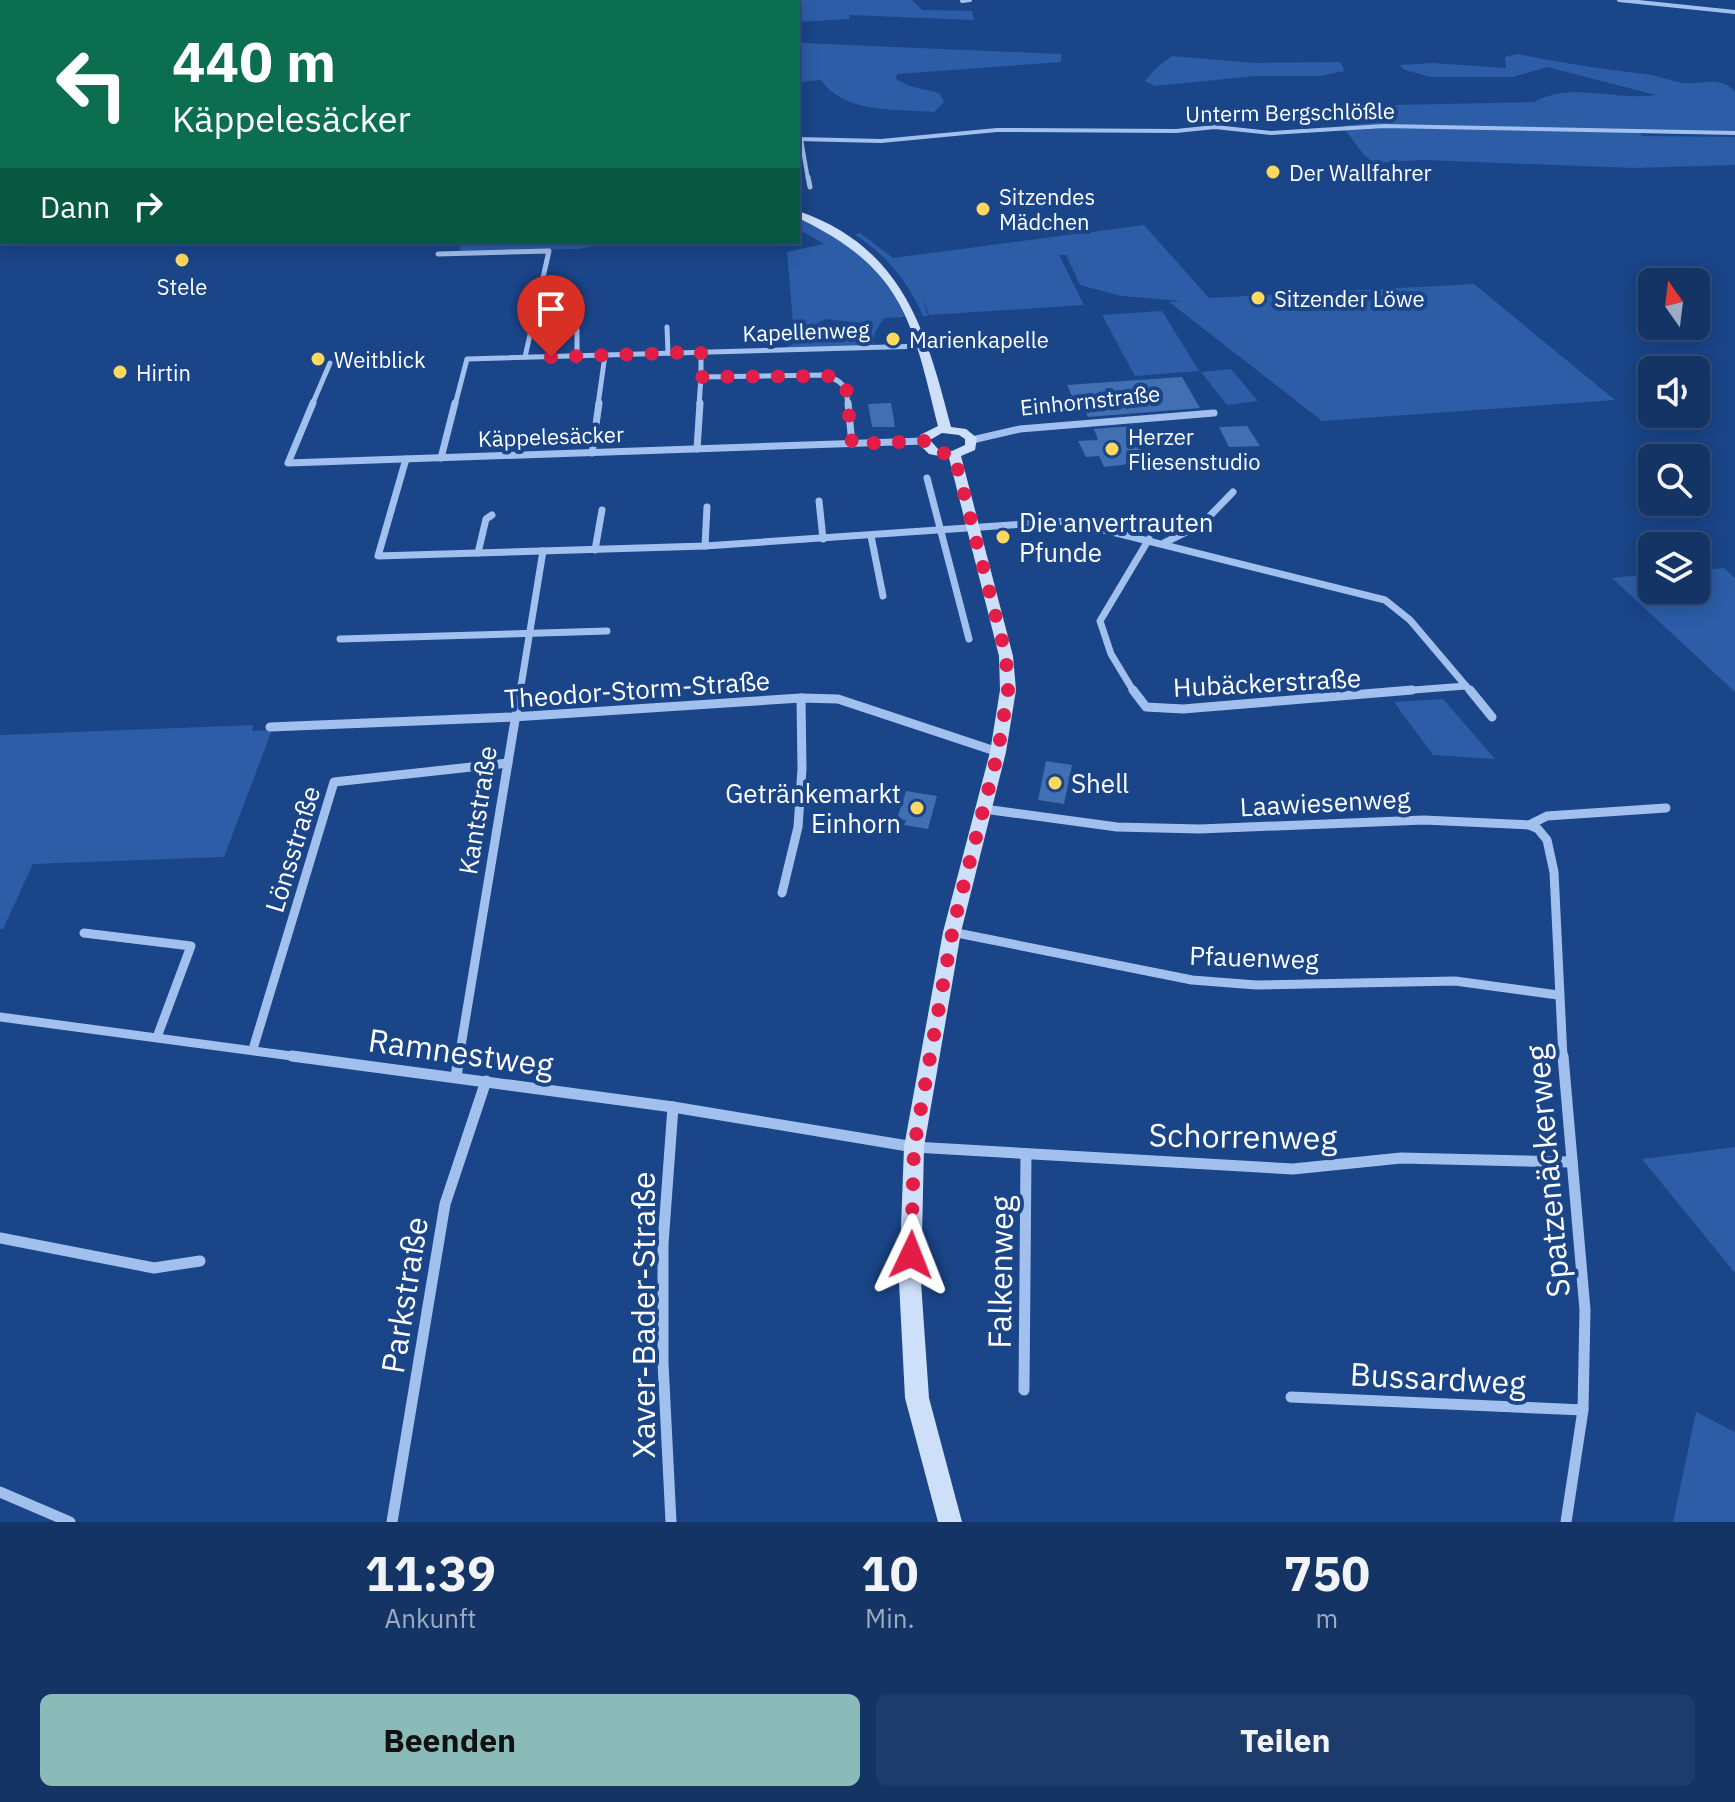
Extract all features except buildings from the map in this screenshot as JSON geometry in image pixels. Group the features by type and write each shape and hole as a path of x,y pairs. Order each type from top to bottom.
{"main road":[{"path":"800,215 844,236 869,254 900,290 924,346 945,429"},
{"path":"945,429 962,432 972,440 967,450 954,455 931,451 924,441 927,434 945,429"},
{"path":"950,1522 917,1398 910,1282 914,1147 952,932 998,752 1008,690 1006,656 954,455"}],"street":[{"path":"962,1 970,0"},
{"path":"1619,0 1735,12"},
{"name":"Unterm Bergschlößle","path":"800,139 871,142 997,130 1176,131 1215,127 1271,133 1384,126 1735,133"},
{"path":"800,139 810,187"},
{"path":"438,254 549,251 525,357"},
{"path":"667,327 668,353"},
{"path":"577,330 577,356"},
{"name":"Kapellenweg","path":"441,458 467,359 924,346"},
{"path":"697,449 701,352"},
{"path":"592,453 605,355"},
{"name":"Käppelesäcker","path":"330,363 288,463 924,441"},
{"path":"701,377 836,377 846,386 852,444"},
{"name":"Einhornstraße","path":"972,440 1020,429 1214,413"},
{"path":"406,459 378,556 705,546 1068,521 1385,600 1410,620 1492,717"},
{"path":"927,478 969,639"},
{"path":"1163,543 1202,524 1233,492"},
{"path":"819,501 823,539"},
{"path":"705,546 707,507"},
{"path":"595,550 602,510"},
{"path":"478,553 486,519 492,515"},
{"path":"871,536 883,596"},
{"name":"Hubäckerstraße","path":"1149,539 1100,621 1104,637 1134,696 1146,707 1183,709 1466,686"},
{"name":"Kantstraße","path":"456,1077 513,717 543,551"},
{"path":"340,639 607,631"},
{"path":"782,893 798,827 802,769 801,698"},
{"name":"Theodor-Storm-Straße","path":"270,727 513,717 801,698 838,699 998,752"},
{"name":"Lönsstraße","path":"253,1049 334,782 508,763"},
{"name":"Laawiesenweg","path":"984,809 1117,827 1258,828 1424,820 1529,825 1547,816 1666,808"},
{"name":"Spatzenäckerweg","path":"1529,825 1538,829 1547,840 1554,872 1558,995 1585,1310 1583,1410 1566,1522"},
{"name":"Pfauenweg","path":"952,932 1192,980 1256,985 1455,981 1558,995"},
{"path":"84,933 191,946 157,1037"},
{"name":"Ramnestweg","path":"0,1017 673,1107 914,1147"},
{"name":"Parkstraße","path":"392,1522 445,1204 486,1081"},
{"name":"Xaver-Bader-Straße","path":"671,1522 663,1363 663,1244 673,1107"},
{"name":"Schorrenweg","path":"914,1147 1293,1169 1401,1158 1572,1162"},
{"name":"Falkenweg","path":"1024,1390 1026,1155"},
{"path":"0,1238 154,1268 200,1261"},
{"name":"Bussardweg","path":"1291,1397 1583,1410"},
{"path":"0,1492 70,1522"}],"shaded area":[{"path":"800,0 912,0 922,10 972,11 974,20 850,15 849,19 800,22"},
{"path":"800,35 803,43 1061,54 1061,62 897,74 896,79 910,86 939,93 944,102 934,112 888,110 857,104 831,91 821,80 800,82"},
{"path":"1518,54 1646,74 1683,83 1710,82 1729,87 1735,92 1735,132 1638,130 1642,136 1735,137 1735,165 1634,168 1423,160 1374,163 1342,126 1378,122 1392,105 1534,102 1548,96 1578,92 1656,95 1547,67 1513,77 1430,77 1405,70 1399,65 1433,63 1506,68 1505,57"},
{"path":"1172,56 1254,63 1340,62 1345,71 1320,76 1256,76 1155,86 1145,81"},
{"path":"800,219 832,235 862,257 886,284 905,317 884,318 875,332 873,346 783,349 799,341 856,338 863,332 861,323 826,319 794,334 787,252 824,244 800,230"},
{"path":"1144,225 1209,298 1474,284 1615,400 1322,421 1169,302 1181,301 1121,296 1080,285 1066,255 1059,255 1084,305 929,315 923,297 928,316 923,316 895,270 877,251 855,235 860,233 893,258"},
{"path":"461,244 607,244 578,249 460,251"},
{"path":"1162,311 1199,371 1135,376 1102,315"},
{"path":"1231,369 1258,401 1227,405 1201,372"},
{"path":"1724,568 1735,578 1735,692 1640,604 1710,604 1710,570"},
{"path":"1638,575 1638,602 1612,578"},
{"path":"1443,699 1495,759 1433,755 1394,702"},
{"path":"253,725 252,731 272,730 224,857 33,864 3,929 0,929 0,735"},
{"path":"1735,1147 1735,1273 1642,1159"},
{"path":"1696,1412 1735,1432 1735,1522 1673,1522"}],"place":[{"name":"Der Wallfahrer","path":"1273,172"},
{"name":"Sitzendes Mädchen","path":"983,209"},
{"name":"Stele","path":"182,260"},
{"name":"Sitzender Löwe","path":"1258,298"},
{"name":"Marienkapelle","path":"893,339"},
{"name":"Weitblick","path":"318,359"},
{"name":"Hirtin","path":"120,372"},
{"name":"Herzer Fliesenstudio","path":"1112,449"},
{"name":"Die anvertrauten Pfunde","path":"1003,537"},
{"name":"Shell","path":"1055,783"},
{"name":"Getränkemarkt Einhorn","path":"917,808"}],"route":[{"path":"551,357 701,352 701,377 831,376 846,386 852,444 924,441 931,451 954,455 1006,656 1008,690 998,752 954,923 914,1147 911,1255"}]}
